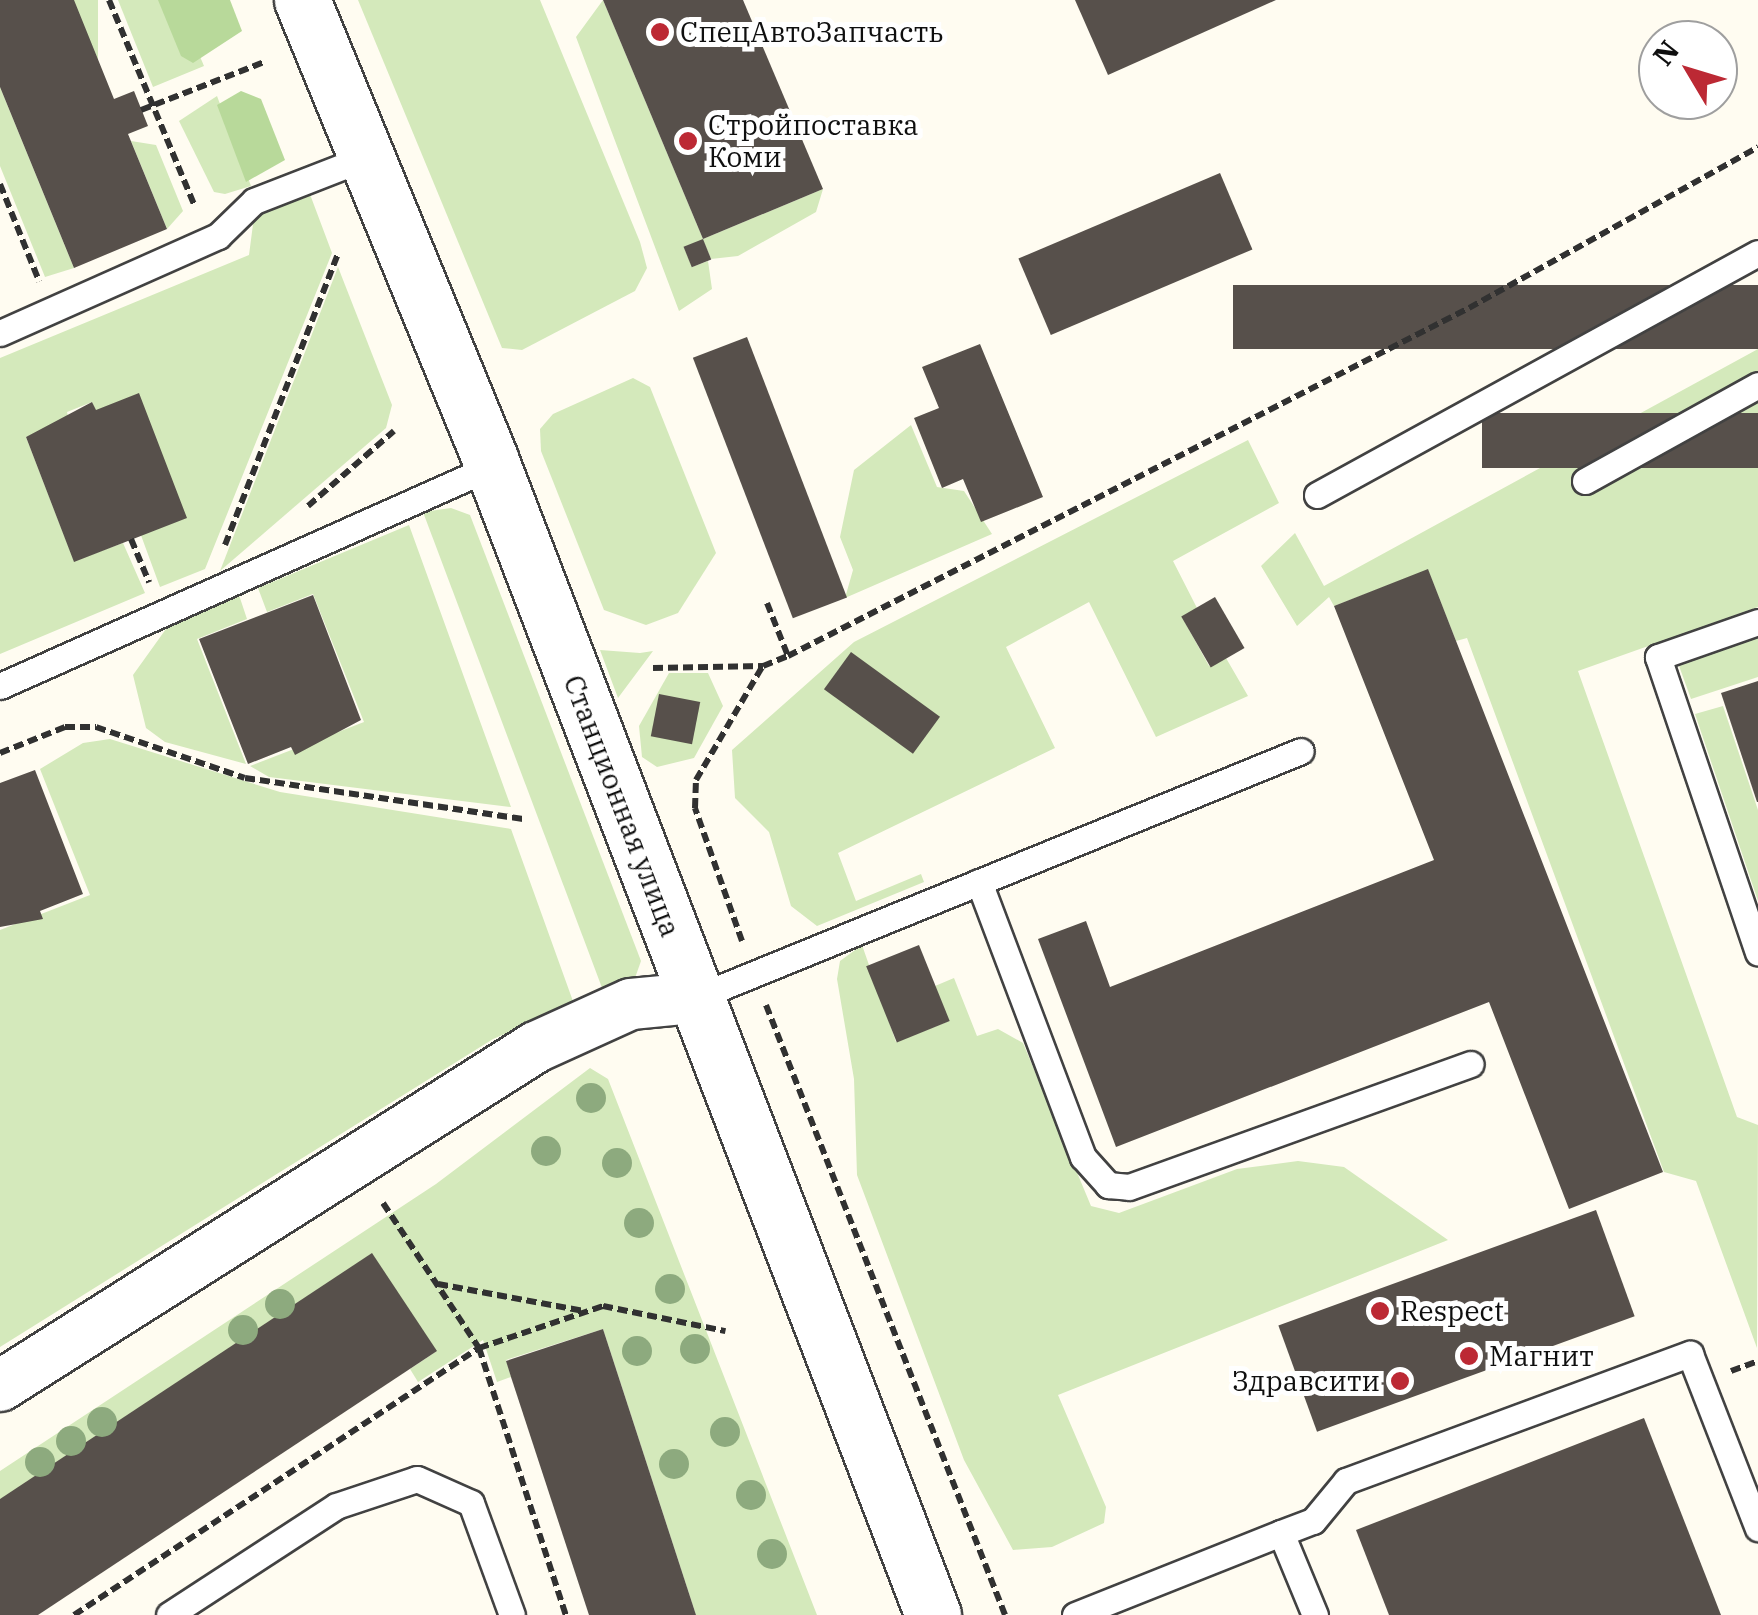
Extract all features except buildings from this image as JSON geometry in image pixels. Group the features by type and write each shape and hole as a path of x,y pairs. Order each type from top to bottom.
{"street":[{"name":"Станционная улица","path":"302,0 493,466 933,1615"},
{"path":"0,1386 536,1047 630,1004 696,998"}],"lane":[{"path":"0,333 209,240 254,201 367,158"},
{"path":"1317,495 1758,253"},
{"path":"1585,481 1758,384"},
{"path":"0,686 493,466"},
{"path":"1758,622 1658,656 1758,953"},
{"path":"696,998 1301,751"},
{"path":"978,882 1082,1157 1108,1184 1129,1187 1470,1064"},
{"path":"1075,1615 1129,1605 1281,1533 1313,1522 1346,1481 1690,1354 1758,1528"},
{"path":"168,1615 336,1506 416,1480 471,1503 512,1615"},
{"path":"1281,1533 1315,1615"}],"path":[{"path":"109,0 209,240"},
{"path":"141,110 264,62"},
{"path":"653,668 763,666 788,656 1469,308 1758,146"},
{"path":"0,184 51,310"},
{"path":"219,561 338,252"},
{"path":"767,603 788,656"},
{"path":"763,666 696,780 695,808 754,974 1006,1615"},
{"path":"0,753 65,728 96,726 244,778 523,818"},
{"path":"383,1203 479,1348 566,1615"},
{"path":"436,1284 586,1312"},
{"path":"74,1615 479,1348 603,1306 725,1331"}],"green space":[{"path":"74,0 98,0 98,98 74,98"},
{"path":"118,0 176,0 204,66 153,87"},
{"path":"158,0 230,0 242,31 193,63 181,56"},
{"path":"358,0 540,0 640,242 647,268 635,291 522,350 502,348"},
{"path":"603,0 703,239 823,189 816,212 738,256 711,259 703,240 684,247 692,267 708,261 712,289 679,311 576,37"},
{"path":"0,87 74,268 45,277 0,166"},
{"path":"241,91 261,99 285,160 246,182 217,105"},
{"path":"217,96 251,186 225,194 214,192 179,121"},
{"path":"131,141 156,145 183,211 167,229"},
{"path":"308,189 332,253 205,569 160,587 92,402 67,412 69,420 26,437 74,561 123,543 145,593 0,654 0,358 249,255 255,209"},
{"path":"338,267 392,405 386,428 220,571"},
{"path":"1758,349 1758,607 1578,671 1737,1117 1758,1125 1757,1348 1696,1181 1664,1172 1467,638 1456,641 1428,570 1334,606 1329,597 1297,626 1261,566 1295,533 1324,586"},
{"path":"633,378 650,387 716,553 678,613 646,625 604,610 541,451 540,429 553,414"},
{"path":"911,425 937,487 964,491 992,534 845,598 853,570 840,537 854,470"},
{"path":"1248,440 1279,503 1173,561 1197,608 1182,617 1209,666 1226,658 1248,696 1156,737 1089,602 1006,647 1055,748 838,853 856,901 921,874 924,882 817,926 791,906 769,832 735,798 732,750 854,642"},
{"path":"451,508 470,515 641,961 630,992 607,1001 423,512"},
{"path":"409,525 511,807 269,777 250,766 364,722 313,594 267,612 258,588"},
{"path":"239,595 247,619 197,639 246,764 165,742 146,728 133,675 171,622"},
{"path":"1758,636 1758,677 1691,699 1678,663"},
{"path":"600,650 640,653 653,651 618,698"},
{"path":"669,673 708,673 723,706 694,758 657,767 642,757 639,726"},
{"path":"1723,706 1758,810 1758,901 1695,714"},
{"path":"110,739 280,792 511,829 574,1004 493,1039 0,1347 0,930 90,895 40,769 83,743"},
{"path":"862,945 896,1042 949,1021 935,986 954,978 977,1036 998,1029 1023,1043 1091,1206 1119,1213 1237,1169 1298,1161 1344,1167 1448,1240 1058,1395 1106,1507 1104,1523 1052,1547 1013,1550 964,1460 857,1175 854,1079 837,979 840,961"},
{"path":"590,1068 608,1079 817,1615 696,1615 603,1329 506,1360 511,1377 497,1382 483,1340 418,1382 410,1369 437,1351 0,1499 0,1471 436,1184"}],"place":[{"name":"СпецАвтоЗапчасть","path":"660,32"},
{"name":"Стройпоставка Коми","path":"688,141"},
{"name":"Respect","path":"1380,1311"},
{"name":"Магнит","path":"1469,1356"},
{"name":"Здравсити","path":"1400,1381"}]}
